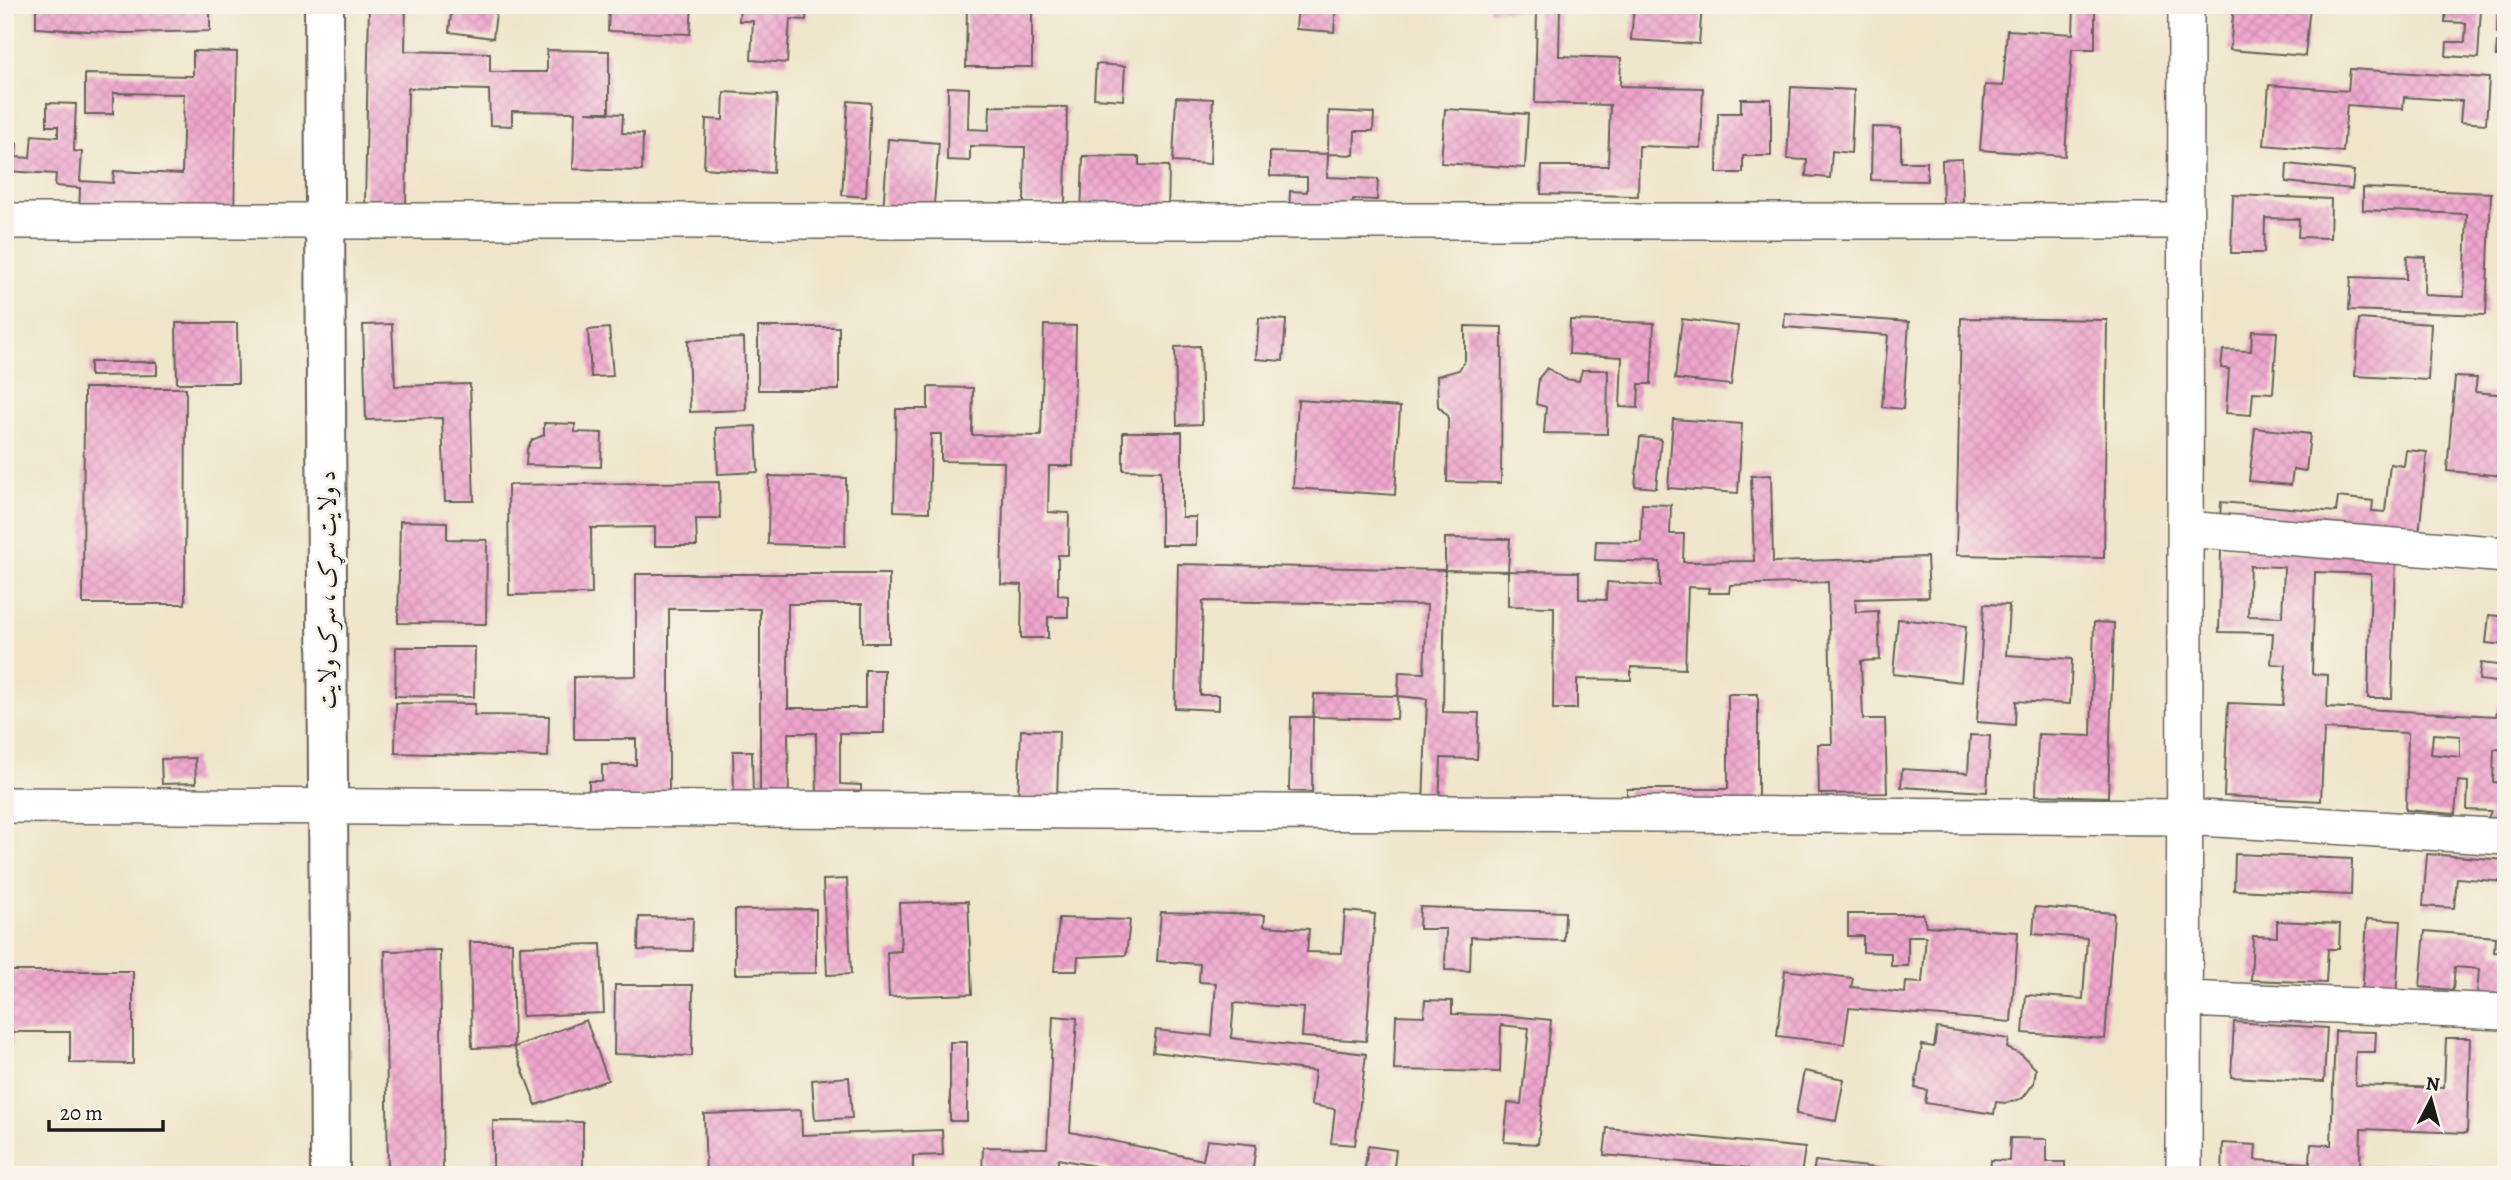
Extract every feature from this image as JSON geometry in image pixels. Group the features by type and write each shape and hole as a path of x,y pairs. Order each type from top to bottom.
{"main road":[{"name":"د ولایت سړک ، سرک ولایت","path":"324,5 330,1175"}],"street":[{"path":"2184,1175 2186,5"},
{"path":"5,221 2185,221"},
{"path":"2185,529 2506,555"},
{"path":"5,805 2185,817 2506,837"},
{"path":"2185,999 2506,1012"}],"building":[{"path":"5,5 10,5 10,18 5,18"},
{"path":"36,5 210,5 210,31 124,33 36,28"},
{"path":"369,5 406,5 405,51 490,53 490,72 547,72 547,50 609,51 609,112 586,112 623,114 622,133 643,134 642,171 573,169 575,112 512,111 512,126 490,125 489,90 408,88 406,206 365,205"},
{"path":"452,5 497,5 493,38 449,32"},
{"path":"609,5 692,5 690,34 608,31"},
{"path":"740,5 807,6 806,20 790,19 787,63 751,60 753,21 739,21"},
{"path":"967,5 1032,5 1032,67 966,67"},
{"path":"1298,5 1336,5 1334,32 1296,29"},
{"path":"1489,5 1560,5 1559,56 1621,58 1620,86 1703,88 1701,148 1639,146 1638,196 1541,194 1542,166 1608,166 1610,105 1535,103 1537,11 1489,10"},
{"path":"1634,5 1702,5 1699,44 1631,40"},
{"path":"2074,5 2095,5 2095,49 2072,49 2065,156 1980,150 1985,85 2003,86 2007,30 2073,34"},
{"path":"2234,5 2310,5 2305,56 2230,50"},
{"path":"2498,5 2506,5 2506,34 2497,33"},
{"path":"2446,7 2481,9 2478,58 2446,56 2447,42 2465,42 2466,23 2445,22"},
{"path":"2497,42 2506,43 2506,56 2496,56"},
{"path":"193,51 237,52 234,221 79,215 80,188 55,186 56,174 5,171 5,143 17,144 16,157 30,158 32,135 58,137 58,126 47,126 47,103 76,104 74,151 82,152 80,181 113,183 114,171 182,174 184,94 113,93 113,114 85,114 85,74 193,76"},
{"path":"1096,64 1125,66 1123,100 1094,98"},
{"path":"2350,69 2489,78 2486,124 2460,122 2462,101 2404,97 2403,109 2347,105 2343,152 2264,145 2269,85 2348,91"},
{"path":"948,87 969,88 968,129 989,130 990,106 1067,107 1065,204 1024,203 1025,147 970,146 970,161 947,160"},
{"path":"1791,87 1854,90 1851,153 1832,151 1830,178 1806,176 1807,160 1787,159"},
{"path":"724,92 777,95 773,173 704,168 706,119 723,120"},
{"path":"1176,97 1213,99 1210,164 1173,162"},
{"path":"1741,99 1771,99 1771,156 1743,156 1743,173 1717,173 1718,113 1741,113"},
{"path":"848,101 871,103 866,197 842,195"},
{"path":"1445,109 1528,114 1525,168 1441,163"},
{"path":"1329,111 1374,113 1373,131 1355,131 1354,155 1328,154"},
{"path":"1872,127 1901,128 1901,162 1927,162 1927,181 1871,180"},
{"path":"888,139 939,143 933,216 883,213"},
{"path":"1270,152 1328,154 1327,177 1378,179 1377,200 1353,199 1352,220 1289,217 1290,191 1307,192 1307,177 1270,176"},
{"path":"1083,156 1139,157 1139,165 1169,166 1168,219 1081,217"},
{"path":"1962,159 1963,207 1943,207 1942,160"},
{"path":"2287,164 2354,171 2352,189 2286,182"},
{"path":"2363,188 2491,193 2486,315 2349,310 2351,277 2406,279 2407,256 2425,257 2424,295 2464,297 2467,214 2363,210"},
{"path":"2233,195 2331,199 2330,238 2298,237 2299,219 2265,218 2264,253 2231,253"},
{"path":"1785,313 1909,322 1903,409 1882,407 1888,335 1784,327"},
{"path":"1259,318 1286,320 1283,361 1256,359"},
{"path":"1961,318 2107,320 2104,558 1956,555"},
{"path":"1682,319 1738,326 1731,385 1675,379"},
{"path":"2359,319 2431,324 2428,380 2355,376"},
{"path":"1570,320 1654,323 1651,384 1639,384 1638,408 1620,407 1622,357 1569,354"},
{"path":"176,323 237,323 238,383 177,383"},
{"path":"392,324 395,386 470,384 474,501 445,501 442,418 366,420 363,325"},
{"path":"1044,325 1076,326 1073,466 1049,466 1048,512 1069,513 1068,555 1058,555 1058,595 1068,596 1068,617 1048,617 1048,638 1021,638 1022,585 1001,584 1004,462 941,461 941,434 931,434 929,512 894,511 896,409 928,409 928,387 973,388 972,435 1041,436"},
{"path":"1465,326 1502,327 1501,483 1447,482 1448,416 1438,406 1437,376 1459,370 1465,360"},
{"path":"758,327 839,327 839,390 758,390"},
{"path":"609,328 613,376 591,377 588,330"},
{"path":"2252,331 2277,332 2273,393 2253,392 2251,415 2226,413 2229,369 2221,368 2223,350 2251,351"},
{"path":"744,338 746,410 690,412 688,340"},
{"path":"1200,346 1202,424 1177,425 1175,347"},
{"path":"90,362 157,362 157,375 90,376"},
{"path":"1547,368 1565,379 1579,381 1582,370 1608,370 1607,434 1544,433 1546,407 1536,404 1539,378"},
{"path":"2455,377 2477,378 2475,392 2506,395 2506,476 2447,471"},
{"path":"84,388 186,388 185,604 83,604"},
{"path":"1298,400 1400,407 1395,495 1293,488"},
{"path":"1673,419 1742,424 1738,493 1668,488"},
{"path":"544,423 575,424 575,432 602,433 601,467 526,465 527,449 532,440 544,435"},
{"path":"756,426 758,472 718,474 716,428"},
{"path":"2255,428 2310,434 2306,471 2293,469 2291,485 2249,481"},
{"path":"1123,432 1182,432 1182,517 1196,517 1196,545 1161,545 1161,471 1123,470"},
{"path":"1640,437 1661,439 1656,488 1635,486"},
{"path":"2406,450 2427,452 2419,536 2220,517 2221,502 2336,512 2338,497 2373,501 2372,511 2385,512 2390,464 2404,466"},
{"path":"1771,475 1773,562 1927,557 1929,597 1855,599 1856,612 1878,611 1880,660 1861,661 1863,719 1885,719 1887,793 1819,794 1818,744 1832,744 1828,582 1730,585 1729,593 1708,593 1709,588 1688,587 1685,669 1631,667 1631,680 1577,679 1577,709 1553,709 1554,607 1508,606 1508,571 1579,572 1579,599 1606,600 1607,582 1660,586 1660,562 1595,560 1596,541 1641,542 1642,504 1671,505 1670,534 1684,534 1683,562 1754,561 1751,476"},
{"path":"769,476 846,478 845,546 768,544"},
{"path":"719,482 720,519 696,519 697,546 655,546 655,527 591,528 592,594 509,595 508,485"},
{"path":"400,521 447,522 447,539 487,540 486,624 398,623"},
{"path":"1445,538 1510,539 1508,571 1445,570"},
{"path":"2221,549 2396,554 2392,698 2368,698 2371,574 2315,572 2312,674 2328,675 2327,707 2496,716 2504,683 2479,680 2481,663 2506,666 2506,750 2494,749 2493,782 2506,784 2506,832 2484,828 2491,811 2467,810 2468,782 2458,781 2455,814 2406,810 2408,733 2324,729 2321,801 2224,796 2228,703 2283,705 2286,665 2271,664 2273,633 2219,632","holes":["2250,566 2284,567 2282,617 2248,616","2433,734 2460,736 2460,757 2431,754"]},
{"path":"1178,564 1445,570 1443,712 1479,713 1477,759 1441,758 1439,806 1423,805 1427,699 1398,696 1399,672 1424,673 1427,605 1203,601 1200,695 1219,695 1219,710 1175,708"},
{"path":"636,574 889,574 889,643 862,643 862,604 788,604 788,708 865,708 865,670 884,670 884,733 840,733 840,784 861,785 861,802 817,801 816,733 788,733 789,799 760,799 760,609 669,609 669,798 589,798 589,781 602,781 602,765 636,765 636,739 574,739 574,677 636,676"},
{"path":"1984,604 2009,605 2006,655 2072,659 2070,704 2016,701 2015,725 1977,722"},
{"path":"2489,615 2506,617 2506,645 2486,643"},
{"path":"1898,619 1966,626 1961,682 1893,674"},
{"path":"2094,622 2114,623 2108,797 2036,795 2038,734 2091,736"},
{"path":"396,647 475,647 474,697 395,696"},
{"path":"1314,694 1398,696 1397,719 1313,717"},
{"path":"1728,694 1758,694 1758,813 1627,812 1627,789 1728,789"},
{"path":"396,703 475,704 474,715 549,716 548,757 395,753"},
{"path":"1291,717 1313,717 1312,792 1289,791"},
{"path":"1021,730 1059,731 1057,801 1018,799"},
{"path":"1970,735 1990,736 1987,792 1901,787 1902,769 1968,773"},
{"path":"733,751 752,751 753,799 734,800"},
{"path":"195,758 196,783 162,784 161,759"},
{"path":"2235,854 2352,859 2351,895 2234,890"},
{"path":"2427,854 2506,860 2506,882 2457,878 2454,908 2423,906"},
{"path":"847,879 851,974 827,975 823,880"},
{"path":"968,901 972,994 889,997 887,952 901,951 899,903"},
{"path":"1420,907 1565,912 1564,941 1471,937 1470,971 1445,970 1446,929 1419,929"},
{"path":"2035,907 2114,913 2105,1039 2023,1033 2026,995 2083,999 2087,938 2033,934"},
{"path":"816,909 816,973 735,974 735,910"},
{"path":"1345,911 1375,914 1366,1041 1302,1037 1304,1008 1234,1003 1231,1038 1366,1054 1355,1145 1331,1143 1335,1109 1311,1105 1315,1071 1153,1052 1156,1030 1212,1036 1216,983 1199,982 1200,964 1157,961 1161,912 1265,915 1264,926 1309,929 1307,952 1342,953"},
{"path":"1848,914 1923,914 1926,926 2018,932 2011,1022 1849,1008 1844,1044 1777,1036 1785,970 1853,978 1851,987 1905,993 1906,982 1922,983 1926,936 1908,936 1908,966 1891,966 1891,953 1863,952 1863,936 1848,936"},
{"path":"639,917 693,918 692,951 638,950"},
{"path":"1059,918 1130,920 1126,955 1078,957 1077,971 1054,971"},
{"path":"2367,919 2401,921 2396,998 2362,995"},
{"path":"2277,921 2340,924 2339,949 2328,949 2326,983 2251,980 2253,936 2277,937"},
{"path":"2425,931 2495,937 2494,952 2506,953 2506,996 2477,994 2479,969 2455,967 2453,990 2420,987"},
{"path":"470,942 512,942 514,1047 472,1048"},
{"path":"601,944 604,1013 522,1016 520,946"},
{"path":"440,950 443,1175 388,1175 385,951"},
{"path":"5,971 133,971 133,1064 70,1063 70,1032 12,1032 12,1046 5,1046"},
{"path":"615,985 693,985 692,1056 614,1054"},
{"path":"1425,1000 1452,1001 1452,1014 1551,1020 1538,1144 1504,1142 1508,1103 1521,1104 1529,1028 1501,1025 1500,1072 1394,1070 1396,1015 1424,1016"},
{"path":"1053,1016 1077,1018 1070,1132 1203,1160 1207,1140 1256,1145 1252,1175 1142,1175 1058,1159 1058,1175 982,1175 983,1147 1047,1148"},
{"path":"586,1020 608,1080 536,1105 514,1047"},
{"path":"2234,1022 2327,1028 2324,1082 2231,1077"},
{"path":"1937,1028 2009,1039 2007,1048 2022,1055 2036,1069 2034,1083 2023,1098 2007,1103 1996,1102 1994,1114 1925,1103 1927,1090 1915,1088 1922,1045 1934,1047"},
{"path":"2335,1031 2376,1032 2375,1052 2356,1052 2355,1085 2444,1088 2446,1038 2470,1038 2467,1133 2361,1129 2360,1166 2468,1170 2467,1175 2222,1175 2223,1143 2256,1145 2255,1160 2310,1163 2311,1144 2331,1145"},
{"path":"950,1042 967,1042 967,1121 950,1121"},
{"path":"1804,1071 1844,1079 1836,1121 1796,1114"},
{"path":"849,1077 852,1118 815,1120 812,1080"},
{"path":"2504,1105 2506,1125 2502,1125"},
{"path":"801,1110 802,1135 942,1130 943,1155 913,1156 913,1175 706,1175 704,1114"},
{"path":"493,1121 583,1122 583,1175 493,1175"},
{"path":"1607,1128 1805,1148 1801,1175 1747,1175 1748,1168 1604,1155"},
{"path":"2010,1138 2047,1139 2047,1162 2065,1162 2065,1175 1990,1175 1991,1160 2009,1161"},
{"path":"1368,1146 1396,1150 1393,1175 1364,1175"},
{"path":"1815,1161 1903,1171 1915,1175 1813,1175"},
{"path":"1326,1170 1345,1174 1345,1175 1326,1175"}]}
